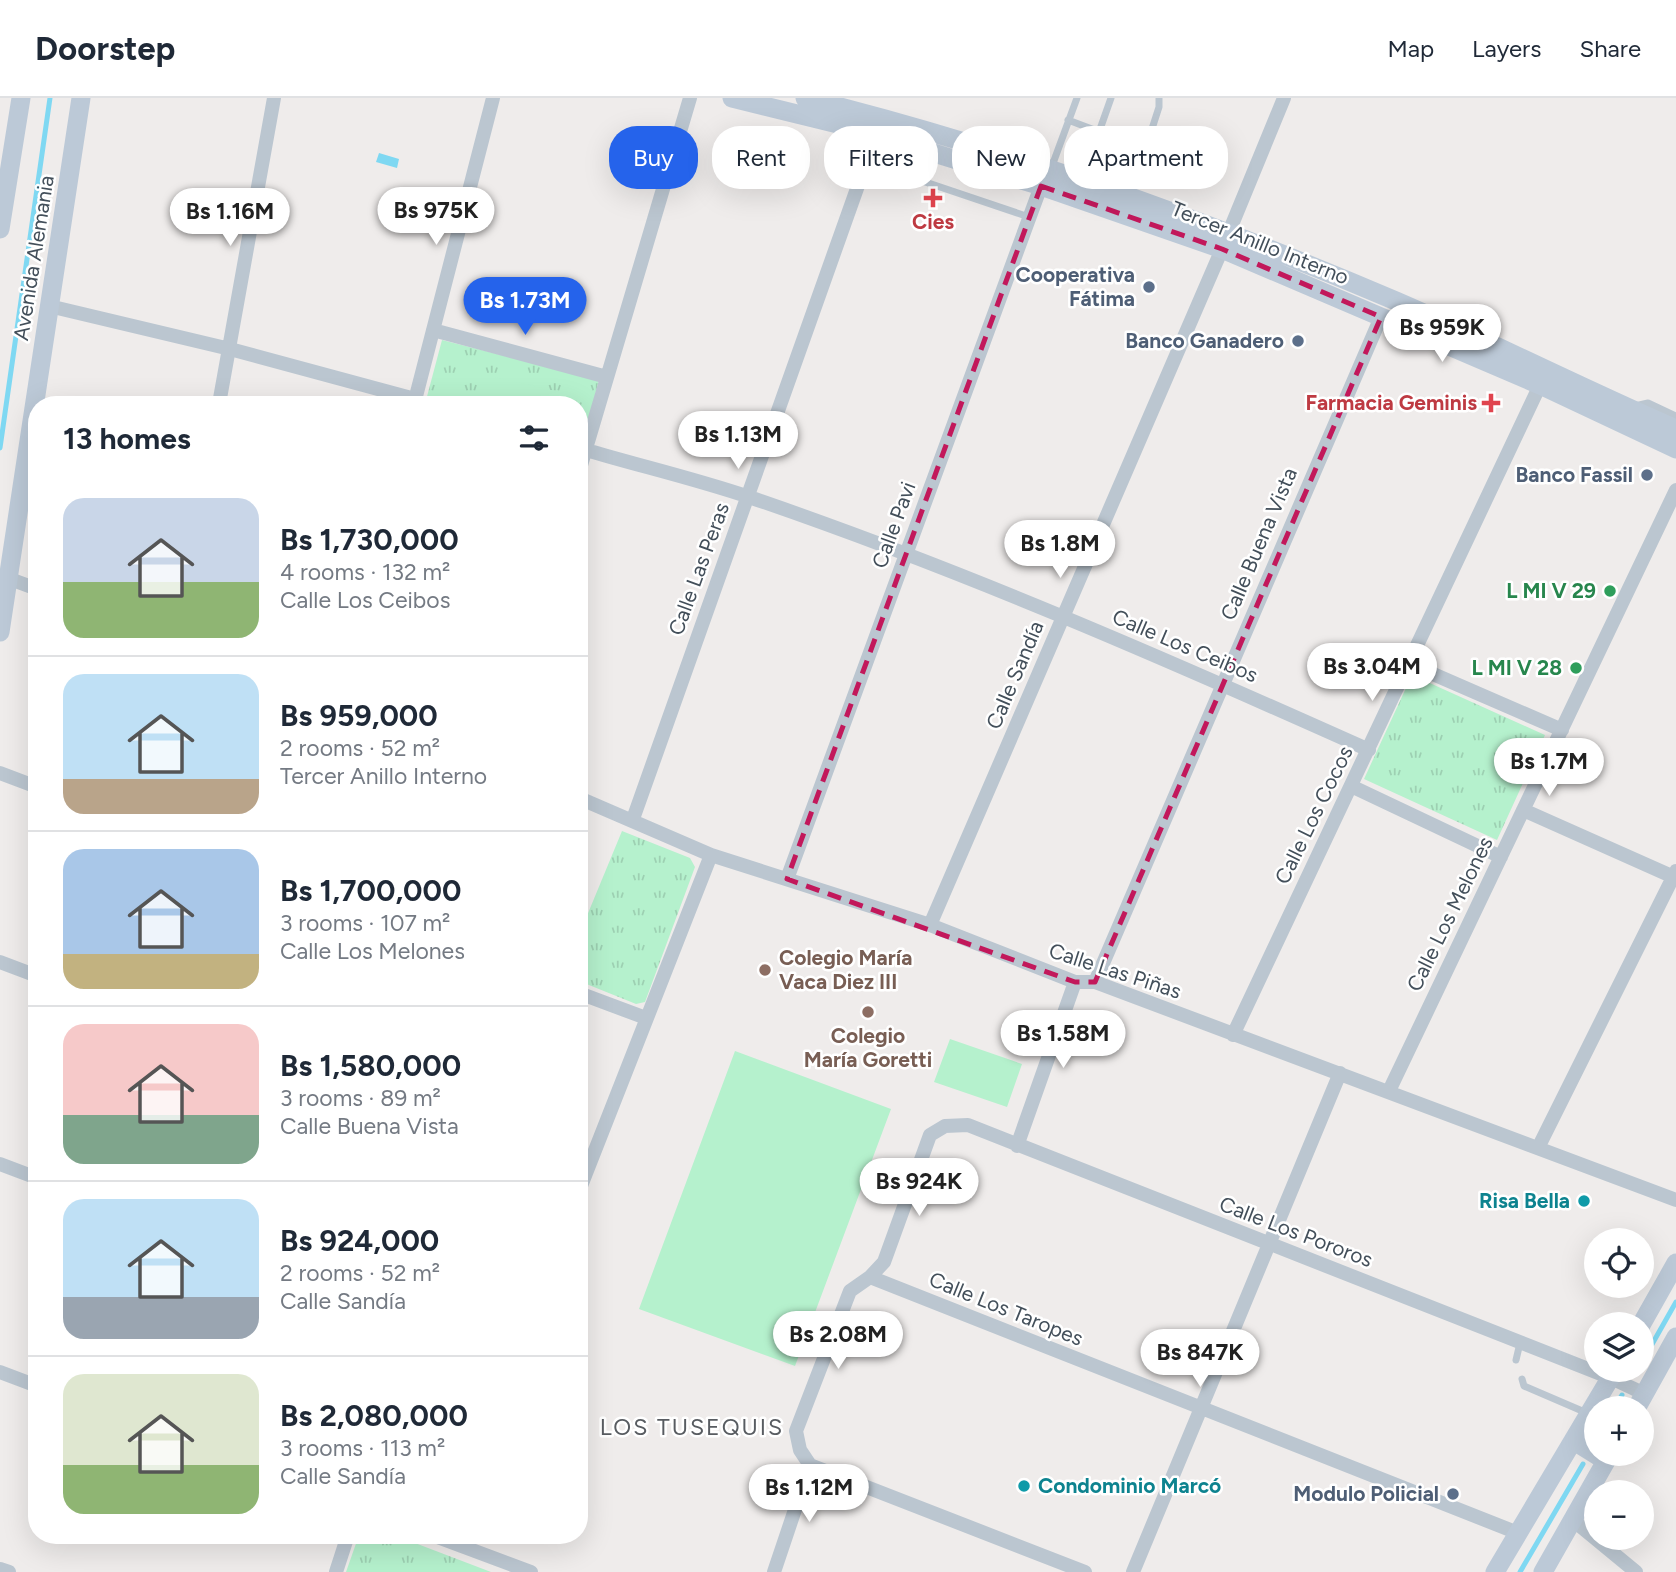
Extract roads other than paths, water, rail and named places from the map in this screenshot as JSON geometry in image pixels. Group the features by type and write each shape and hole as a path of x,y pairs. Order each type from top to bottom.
{"main road":[{"name":"Avenida Alemania","path":"1,218 21,98"},
{"name":"Avenida Alemania","path":"34,396 81,98"},
{"name":"Tercer Anillo Interno","path":"732,98 841,126"},
{"name":"Tercer Anillo Interno","path":"805,98 952,147"},
{"name":"Tercer Anillo Interno","path":"1050,179 1130,199 1381,317 1540,385 1676,449"},
{"name":"Tercer Anillo Interno","path":"1050,179 1397,302 1676,429"},
{"name":"Avenida Alemania","path":"0,632 4,577 28,432"},
{"path":"1648,1312 1676,1263"},
{"path":"1641,1396 1675,1343"},
{"path":"1495,1572 1584,1425"},
{"path":"1576,1442 1584,1446"},
{"path":"1543,1572 1603,1466"}],"street":[{"path":"221,396 274,98"},
{"path":"416,396 493,98"},
{"path":"588,443 690,98"},
{"name":"Calle Sandía","path":"930,925 1225,242 1284,98"},
{"name":"Calle Las Peras","path":"633,820 856,189"},
{"name":"Calle Pavi","path":"787,879 1041,189"},
{"path":"49,306 230,349 393,396"},
{"name":"Calle Buena Vista","path":"1095,982 1221,683 1381,317"},
{"path":"433,330 607,377"},
{"name":"Calle Los Cocos","path":"1233,1034 1540,385"},
{"name":"Calle Los Ceibos","path":"588,451 747,497 905,555 1221,683 1369,750"},
{"name":"Calle Los Melones","path":"1389,1090 1676,490"},
{"path":"4,577 28,586"},
{"path":"1410,664 1562,730"},
{"path":"0,773 28,784"},
{"path":"1352,786 1501,857"},
{"name":"Calle Las Piñas","path":"588,802 711,855 930,925 1075,982 1095,982 1389,1090 1676,1200"},
{"path":"1523,810 1675,876 1538,1148"},
{"path":"588,1166 711,855"},
{"path":"0,962 28,973"},
{"path":"1017,1146 1075,982"},
{"path":"588,996 646,1018"},
{"path":"1133,1572 1340,1073"},
{"name":"Calle Los Pororos","path":"870,1277 884,1262 930,1135 945,1126 968,1125 1584,1365"},
{"path":"0,1164 28,1175"},
{"path":"870,1277 850,1291 796,1431 800,1450 810,1465 1084,1572"},
{"name":"Calle Los Taropes","path":"870,1277 1518,1533"},
{"path":"0,1372 28,1383"},
{"name":"Calle Los Pororos","path":"1621,1382 1638,1396"},
{"path":"774,1572 810,1465"},
{"path":"1573,1520 1636,1572"},
{"path":"336,1572 345,1544"},
{"path":"457,1544 531,1572"},
{"path":"0,1569 9,1572"}],"lane":[{"path":"1050,167 1077,98"},
{"path":"1101,126 1111,98"},
{"path":"1153,126 1159,98"},
{"path":"1068,120 1084,126"},
{"path":"938,186 1029,217"},
{"path":"1130,199 1133,189"},
{"path":"1626,407 1648,403 1676,416"},
{"path":"1517,1360 1520,1342"},
{"path":"1522,1379 1524,1386 1584,1412"}],"water":[{"path":"379,153 399,159 397,168 376,162"},
{"path":"519,292 531,295 525,317 513,314"}],"waterway":[{"path":"0,448 50,98"},
{"path":"1654,1341 1676,1302"},
{"path":"1520,1572 1583,1464"}],"place":[{"name":"Cies","path":"933,198"},
{"name":"Cooperativa Fátima","path":"1149,287"},
{"name":"Banco Ganadero","path":"1298,341"},
{"name":"Farmacia Geminis","path":"1491,403"},
{"name":"Banco Fassil","path":"1647,475"},
{"name":"L MI V 29","path":"1610,591"},
{"name":"L MI V 28","path":"1576,668"},
{"name":"Colegio María Vaca Diez III","path":"765,970"},
{"name":"Colegio María Goretti","path":"868,1012"},
{"name":"Risa Bella","path":"1584,1201"},
{"name":"Condominio Marcó","path":"1024,1486"},
{"name":"Modulo Policial","path":"1453,1494"}],"district":[{"name":"LOS TUSEQUIS","path":"692,1427"}]}
